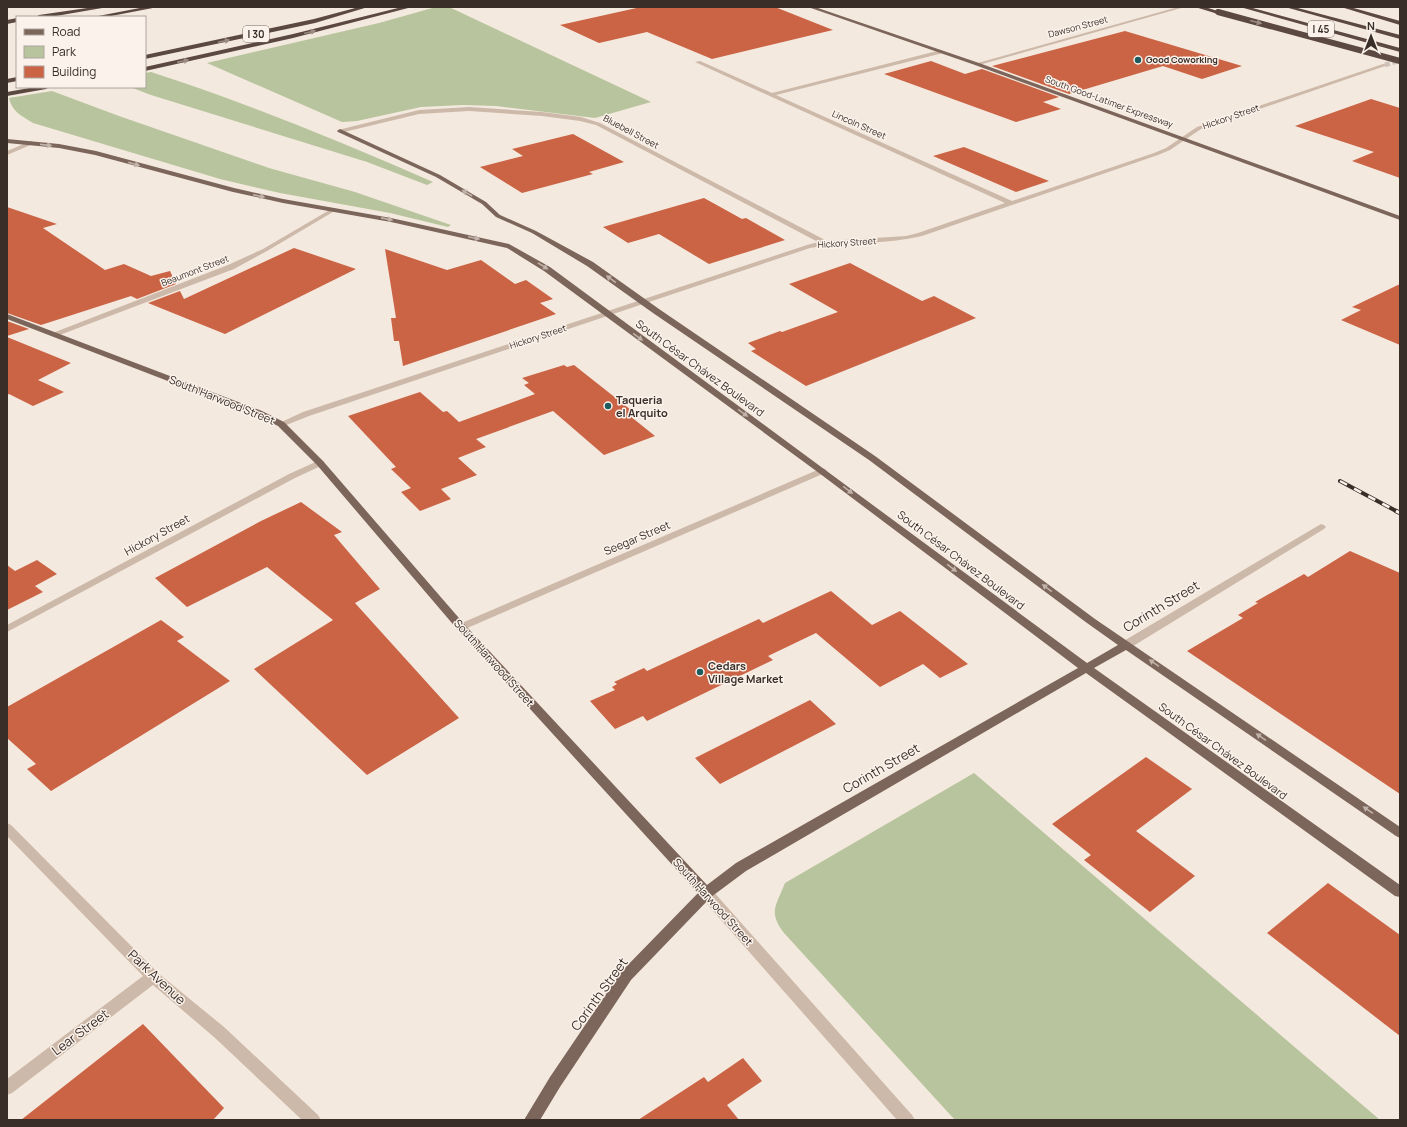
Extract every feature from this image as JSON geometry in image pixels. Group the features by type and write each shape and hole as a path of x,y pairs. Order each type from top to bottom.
{"highway":[{"path":"46,16 105,7"},
{"path":"102,16 155,7"},
{"name":"I 30","path":"146,57 307,22 365,7"},
{"path":"146,69 294,36 409,7"},
{"path":"1199,7 1400,61"},
{"name":"I 45","path":"1243,7 1400,50"},
{"path":"1288,7 1400,37"},
{"path":"1344,7 1400,23"},
{"path":"7,94 40,88"}],"main road":[{"name":"South Good-Latimer Expressway","path":"814,7 977,64 1400,218"},
{"name":"South César Chávez Boulevard","path":"340,131 438,176 484,203 498,216 534,232 590,264 643,302 872,458 1091,621 1400,832"},
{"name":"South César Chávez Boulevard","path":"7,141 59,146 96,153 233,190 283,201 336,209 391,220 510,246 548,269 606,314 822,471 1086,668 1400,892"},
{"name":"South Harwood Street","path":"7,316 259,413 282,424 320,463 461,627 706,894"},
{"name":"Corinth Street","path":"532,1120 555,1082 626,976 706,894 741,867 1126,645"}],"street":[{"name":"Dawson Street","path":"977,64 1183,7"},
{"path":"771,95 941,52"},
{"name":"Lincoln Street","path":"698,62 1012,204"},
{"name":"Hickory Street","path":"282,424 306,414 809,246 825,243 871,242 906,239 1156,154 1168,149 1198,128 1385,65"},
{"name":"Bluebell Street","path":"340,131 419,112 443,110 502,111 581,119 598,124 825,243"},
{"path":"7,153 31,143"},
{"name":"Beaumont Street","path":"54,334 231,267 265,250 336,209"},
{"name":"Hickory Street","path":"7,629 292,476 320,463"},
{"name":"Seegar Street","path":"461,627 822,471"},
{"name":"Corinth Street","path":"1126,645 1321,527"},
{"name":"Park Avenue","path":"7,828 153,977 218,1032 313,1120"},
{"name":"South Harwood Street","path":"706,894 907,1120"},
{"name":"Lear Street","path":"7,1088 153,977"}],"green space":[{"path":"436,7 449,7 651,102 595,118 496,106 463,105 421,107 357,121 342,122 207,63 379,23"},
{"path":"151,72 187,84 294,124 433,182 427,185 367,162 133,88 146,88 146,73"},
{"path":"52,91 269,168 355,192 451,225 448,227 390,213 280,193 220,179 33,123 21,116 10,103 9,98"},
{"path":"974,773 1380,1120 955,1120 784,933 776,920 775,909 785,883"}],"building":[{"path":"641,7 775,7 833,30 712,59 647,32 599,43 560,25"},
{"name":"Good Coworking","path":"1125,31 1242,66 1202,79 1163,66 1069,94 992,66"},
{"path":"931,61 965,74 982,69 1059,97 1043,102 1061,109 1016,122 884,74"},
{"path":"1371,99 1400,108 1400,178 1352,161 1374,152 1295,126"},
{"path":"573,134 624,162 589,172 593,174 522,193 480,167 523,156 512,149"},
{"path":"964,147 1049,181 1016,192 933,156"},
{"path":"704,198 742,219 746,218 785,240 709,264 659,234 628,243 603,227"},
{"path":"7,207 57,224 43,228 105,270 124,264 151,276 170,271 176,284 137,299 131,296 41,325 7,313"},
{"path":"294,248 356,269 225,334 148,303 180,291 184,299"},
{"path":"385,249 447,270 481,260 515,284 526,280 553,299 540,303 556,314 403,366 399,341 394,341 391,318 396,318"},
{"path":"850,263 922,301 934,296 976,318 806,386 751,351 756,349 748,343 838,312 789,284"},
{"path":"1400,284 1400,345 1341,320 1361,310 1352,307"},
{"path":"7,321 29,329 7,336"},
{"path":"7,337 71,363 38,380 64,392 33,406 9,394 7,395"},
{"path":"564,365 567,367 574,365 636,414 630,416 655,436 604,455 553,411 476,439 486,447 458,458 477,475 441,489 451,499 420,511 401,492 411,488 391,469 396,467 348,416 420,392 443,412 447,411 459,422 535,394 524,385 529,383 522,378"},
{"path":"301,502 342,532 334,535 380,589 355,603 459,718 367,775 254,669 333,620 267,567 187,607 155,578 261,521"},
{"path":"1350,551 1400,573 1400,794 1187,651 1243,618 1238,615 1258,603 1255,602 1304,574 1308,577"},
{"path":"37,560 57,574 35,586 43,592 7,610 7,565 15,571"},
{"path":"831,591 872,625 900,611 968,664 940,678 923,664 880,687 816,633 768,656 773,660 647,721 643,716 615,729 590,701 615,690 612,687 617,684 614,682 644,668 647,671 759,619 763,623"},
{"path":"161,620 184,637 177,641 230,681 51,791 27,769 36,764 7,738 7,707"},
{"path":"810,700 836,724 720,784 695,758"},
{"path":"1146,757 1192,789 1136,831 1195,876 1150,912 1084,860 1091,855 1052,824"},
{"path":"1328,883 1400,935 1400,1036 1267,933"},
{"path":"143,1024 224,1108 213,1120 21,1120"},
{"path":"743,1058 762,1081 727,1105 739,1120 638,1120 704,1077 708,1082"}],"tunnel":[{"path":"1385,65 1400,60"}],"railway":[{"path":"1340,481 1398,512"}],"place":[{"name":"Good Coworking","path":"1138,60"},
{"name":"Taqueria el Arquito","path":"608,406"},
{"name":"Cedars Village Market","path":"700,672"}]}
